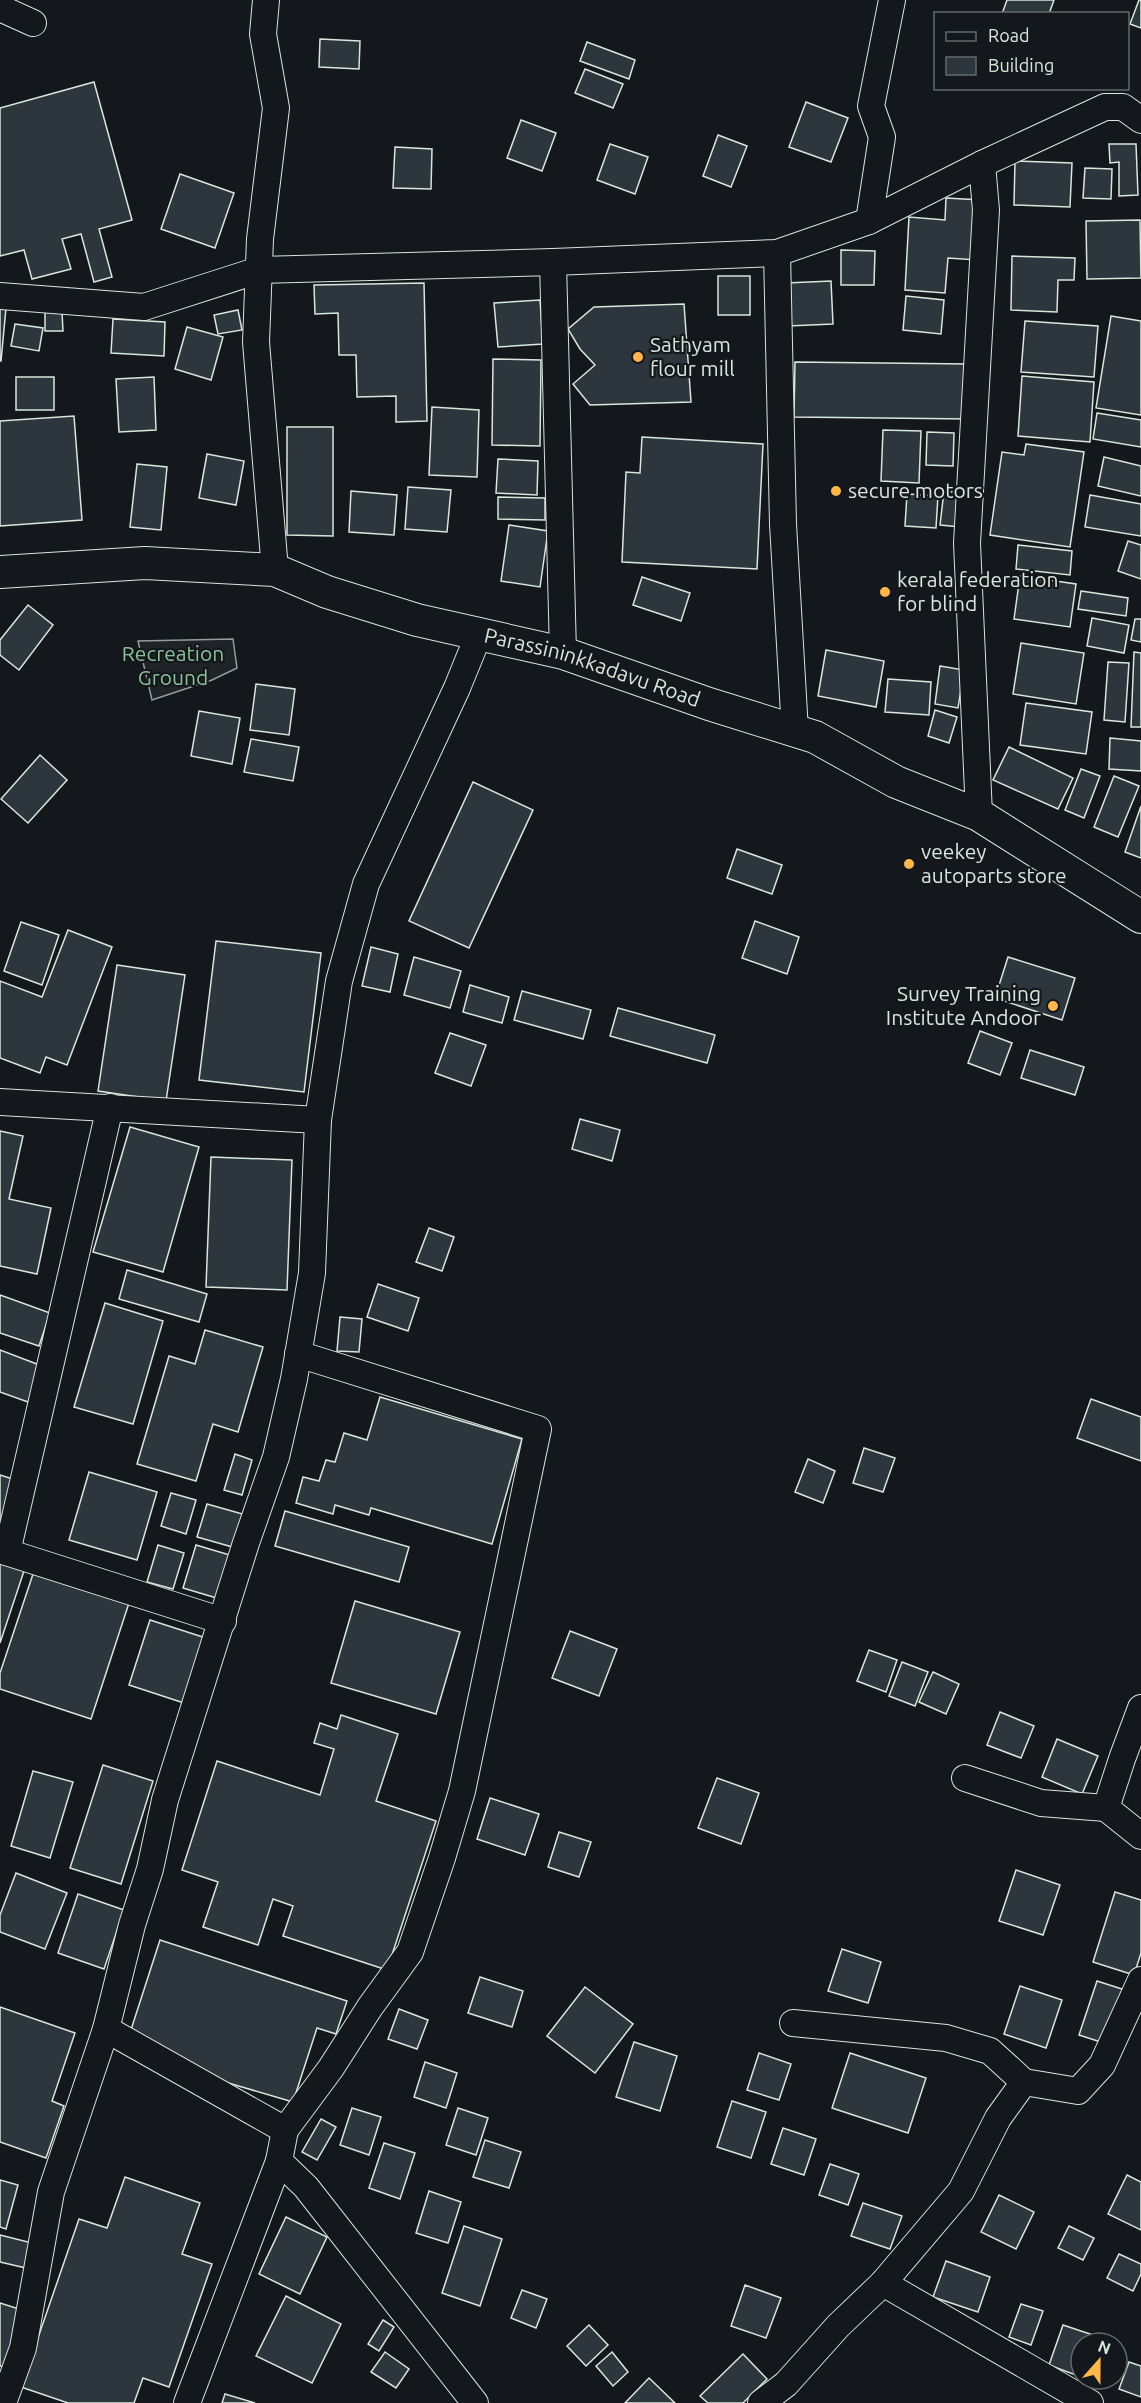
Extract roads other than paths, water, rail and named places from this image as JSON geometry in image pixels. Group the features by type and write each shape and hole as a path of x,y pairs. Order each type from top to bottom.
{"main road":[{"name":"Parassininkkadavu Road","path":"0,572 145,563 275,570 339,596 417,620 563,653 709,704 815,737 896,782 979,815 1141,917"}],"street":[{"path":"266,0 263,34 276,108 260,239 257,353 275,570"},
{"path":"869,221 882,137 871,105 892,0"},
{"path":"0,8 33,23"},
{"path":"0,296 144,307 259,270 777,253 869,221 982,164 1105,107 1123,107 1141,120"},
{"path":"979,815 967,543 986,210 982,164"},
{"path":"777,253 783,524 795,731"},
{"path":"553,262 563,653"},
{"path":"3,2403 23,2348 51,2192 106,2029 132,1925 150,1869 165,1800 246,1543 276,1457 298,1354 312,1273 318,1120 339,981 366,884 457,688 479,634"},
{"path":"0,1102 318,1120"},
{"path":"110,1107 3,1551 223,1621"},
{"path":"187,2403 279,2161 285,2130 331,2068 370,2007 410,1952 462,1791 538,1429 298,1354"},
{"path":"1106,1808 1141,1708"},
{"path":"965,1778 1041,1803 1106,1808 1141,1836"},
{"path":"793,2023 946,2038 990,2051 1024,2082 1078,2091 1102,2064 1141,1980"},
{"path":"106,2029 285,2130"},
{"path":"761,2403 786,2384 838,2326 883,2283 961,2191 998,2118 1024,2082"},
{"path":"279,2161 306,2187 475,2403"},
{"path":"883,2283 1090,2403"}],"place":[{"name":"Sathyam flour mill","path":"638,357"},
{"name":"secure motors","path":"836,491"},
{"name":"kerala federation for blind","path":"885,592"},
{"name":"veekey autoparts store","path":"909,864"},
{"name":"Survey Training Institute Andoor","path":"1053,1006"}],"park label":[{"name":"Recreation Ground","path":"173,666"}]}
